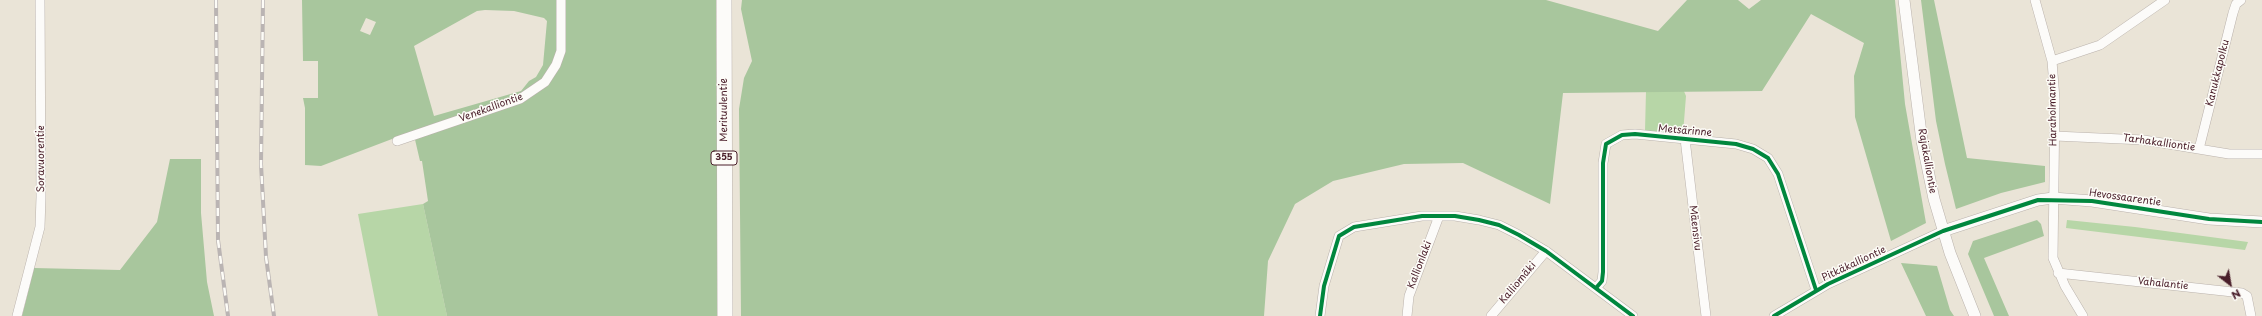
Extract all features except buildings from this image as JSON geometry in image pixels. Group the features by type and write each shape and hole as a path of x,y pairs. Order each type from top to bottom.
{"main road":[{"name":"Merituulentie","path":"724,0 725,316"}],"street":[{"name":"Soravuorentie","path":"17,316 40,227 40,0"},
{"name":"Venekalliontie","path":"397,141 520,99 545,82 556,65 561,51 561,0"},
{"name":"Rajakalliontie","path":"1904,0 1922,141 1934,198 1943,231 1975,316"},
{"name":"Haraholmantie","path":"2034,0 2052,61 2055,99 2053,198"},
{"path":"2052,61 2100,45 2165,0"},
{"name":"Kanukkapolku","path":"2199,149 2233,13 2236,4 2241,0"},
{"name":"Metsärinne","path":"1596,288 1602,281 1603,272 1603,164 1606,144 1614,138 1628,135 1736,144 1753,149 1768,158 1778,174 1816,290"},
{"name":"Tarhakalliontie","path":"2055,136 2144,140 2229,154 2262,154"},
{"name":"Mäensivu","path":"1685,140 1706,316"},
{"name":"Hevossaarentie","path":"1943,231 2038,200 2053,198 2092,201 2209,219 2262,222"},
{"path":"2053,198 2053,258 2058,273 2083,316"},
{"path":"1320,316 1324,286 1335,244 1339,236 1344,231 1354,227 1422,216 1455,216 1498,225 1532,242 1546,251 1596,288 1620,313 1633,316"},
{"name":"Kallionlaki","path":"1407,316 1409,296 1439,216"},
{"name":"Pitkäkalliontie","path":"1774,316 1816,290 1943,231"},
{"name":"Kalliomäki","path":"1491,316 1546,251"},
{"name":"Vahalantie","path":"2058,273 2242,293 2247,296 2251,316"}],"green space":[{"path":"302,0 716,0 719,316 447,316 423,204 428,201 422,161 420,161 413,131 321,166 305,165 305,108 303,98 318,98 318,61 303,61","holes":["477,11 514,11 544,18 547,21 543,65 536,77 529,81 521,91 434,116 414,46","366,18 376,22 370,35 360,31"]},
{"path":"742,0 1546,0 1658,31 1687,0 1738,0 1749,9 1761,0 1895,0 1905,104 1926,223 1891,241 1855,117 1854,76 1864,43 1811,14 1762,91 1563,93 1550,204 1463,163 1404,164 1333,181 1295,204 1268,261 1264,316 741,316 739,109 744,78 752,61 741,9"},
{"path":"1921,0 1934,0 1967,158 2045,166 2045,182 2001,193 1956,209 1936,121"},
{"path":"1681,84 1686,96 1683,134 1645,131 1646,91"},
{"path":"170,159 201,159 201,213 207,282 214,316 22,316 34,268 120,270 157,222"},
{"path":"423,204 447,316 378,316 358,214"},
{"path":"2037,220 2041,224 2044,236 1984,258 2009,316 1994,316 1968,254 1973,241"},
{"path":"2067,220 2135,227 2248,242 2245,250 2066,228"},
{"path":"1901,263 1937,266 1950,310 1954,316 1926,316"}],"railway":[{"path":"216,0 218,240 228,316"},
{"path":"263,0 261,164 266,257 274,316"}],"cycle path":[{"path":"1596,288 1602,281 1603,272 1603,163 1606,144 1622,135 1635,134 1736,144 1753,149 1768,158 1778,174 1816,290"},
{"path":"1774,316 1828,284 1943,231 2038,200 2092,201 2209,219 2262,222"},
{"path":"1320,316 1324,286 1339,236 1354,227 1422,216 1455,216 1499,225 1546,251 1633,316"}]}
